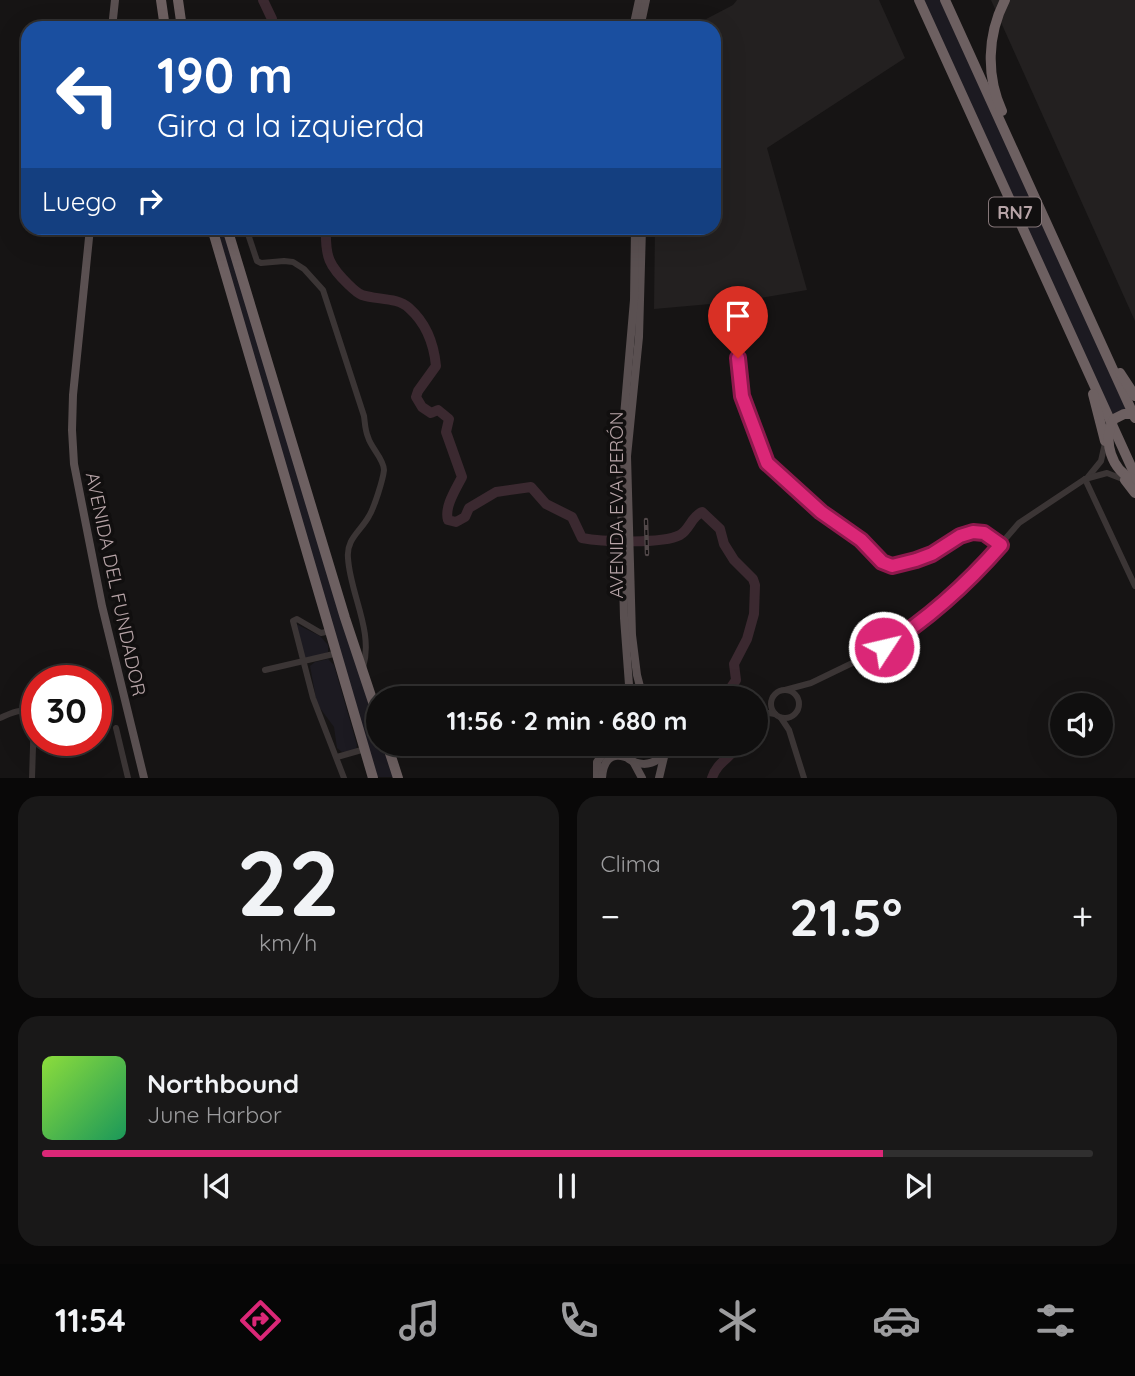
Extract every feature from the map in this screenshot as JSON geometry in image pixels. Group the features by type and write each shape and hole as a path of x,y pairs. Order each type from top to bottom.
{"highway":[{"path":"161,0 164,21"},
{"path":"178,0 181,21"},
{"path":"913,0 967,105"},
{"name":"RN7","path":"919,0 1112,423 1130,478"},
{"name":"RN7","path":"945,0 1134,415"},
{"path":"951,0 985,89"},
{"path":"1005,0 992,36 990,63 993,83 999,106 1042,201 1056,245"},
{"path":"214,235 373,778"},
{"path":"230,235 367,686"},
{"path":"1102,346 1135,396"},
{"path":"1084,363 1106,442 1115,462 1130,478 1135,493"},
{"path":"1106,442 1112,423 1121,415 1134,415"},
{"path":"391,756 398,778"}],"main road":[{"path":"112,21 115,0"},
{"path":"634,21 639,0"},
{"path":"642,21 646,0"},
{"name":"AVENIDA DEL FUNDADOR","path":"89,235 74,395 74,464 102,606 144,778"},
{"name":"AVENIDA EVA PERÓN","path":"630,686 621,431 634,300 635,235"},
{"name":"AVENIDA EVA PERÓN","path":"625,518 628,435 639,337 642,235"},
{"name":"AVENIDA EVA PERÓN","path":"626,561 636,675 639,686"},
{"path":"598,777 608,758 617,755 634,763 642,778"},
{"path":"598,777 597,762 601,756"},
{"path":"634,763 650,764 661,756"},
{"path":"659,778 665,756"}],"street":[{"path":"231,241 249,237 257,261 293,262 304,268 323,290 364,416 367,435 382,462 384,471 369,516 348,547 366,639 366,658 362,670"},
{"path":"736,302 740,390 765,459 773,470 826,517 861,540 879,560 888,565 897,565 929,555 960,536 973,532 984,533 1001,545"},
{"path":"768,702 777,692 811,683 884,647 909,631 968,582 1024,519 1086,479 1101,461 1106,442"},
{"path":"1086,479 1110,473 1130,478"},
{"path":"1086,479 1135,586"},
{"path":"331,631 321,633 297,619 293,621 313,698 344,778"},
{"path":"265,670 338,653"},
{"path":"789,730 798,701 811,683"},
{"path":"785,690 794,693 798,701"},
{"path":"772,699 772,708 789,730 804,778"},
{"path":"0,718 20,710 30,712 34,716 32,778"},
{"path":"768,713 786,718 794,714"},
{"path":"116,728 128,778"},
{"path":"337,757 365,749"}],"shaded area":[{"path":"737,0 879,0 905,58 767,148 807,290 744,301 654,309 655,235 721,235 721,21 702,21 733,5"},
{"path":"923,0 941,0 1129,411 1112,418"},
{"path":"991,0 1135,0 1135,321"},
{"path":"216,235 227,235 366,690 366,743"},
{"path":"296,624 320,636 328,645 328,652 304,658"},
{"path":"328,659 334,665 357,745 356,750 342,752 337,748 334,727 317,704 310,666"},
{"path":"370,756 388,756 395,777 376,777"}],"waterway":[{"path":"263,0 272,21"},
{"path":"326,235 326,246 333,266 355,291 404,304 420,320 428,335 436,366 416,397 422,407 431,413 438,410 449,419 446,432 462,477 449,504 448,520 456,522 465,517 469,508 496,492 531,487 546,504 572,517 582,538 632,541 672,538 680,535 702,512 720,529 724,544 755,585 754,614 747,639 734,664 736,680 732,686"},
{"path":"712,778 717,768 729,756"}],"railway":[{"path":"646,520 647,554"}],"route":[{"path":"738,358 742,396 767,463 821,512 865,543 879,560 892,566 916,560 932,554 960,536 980,531 1001,545 961,588 909,631 884,647"}]}
